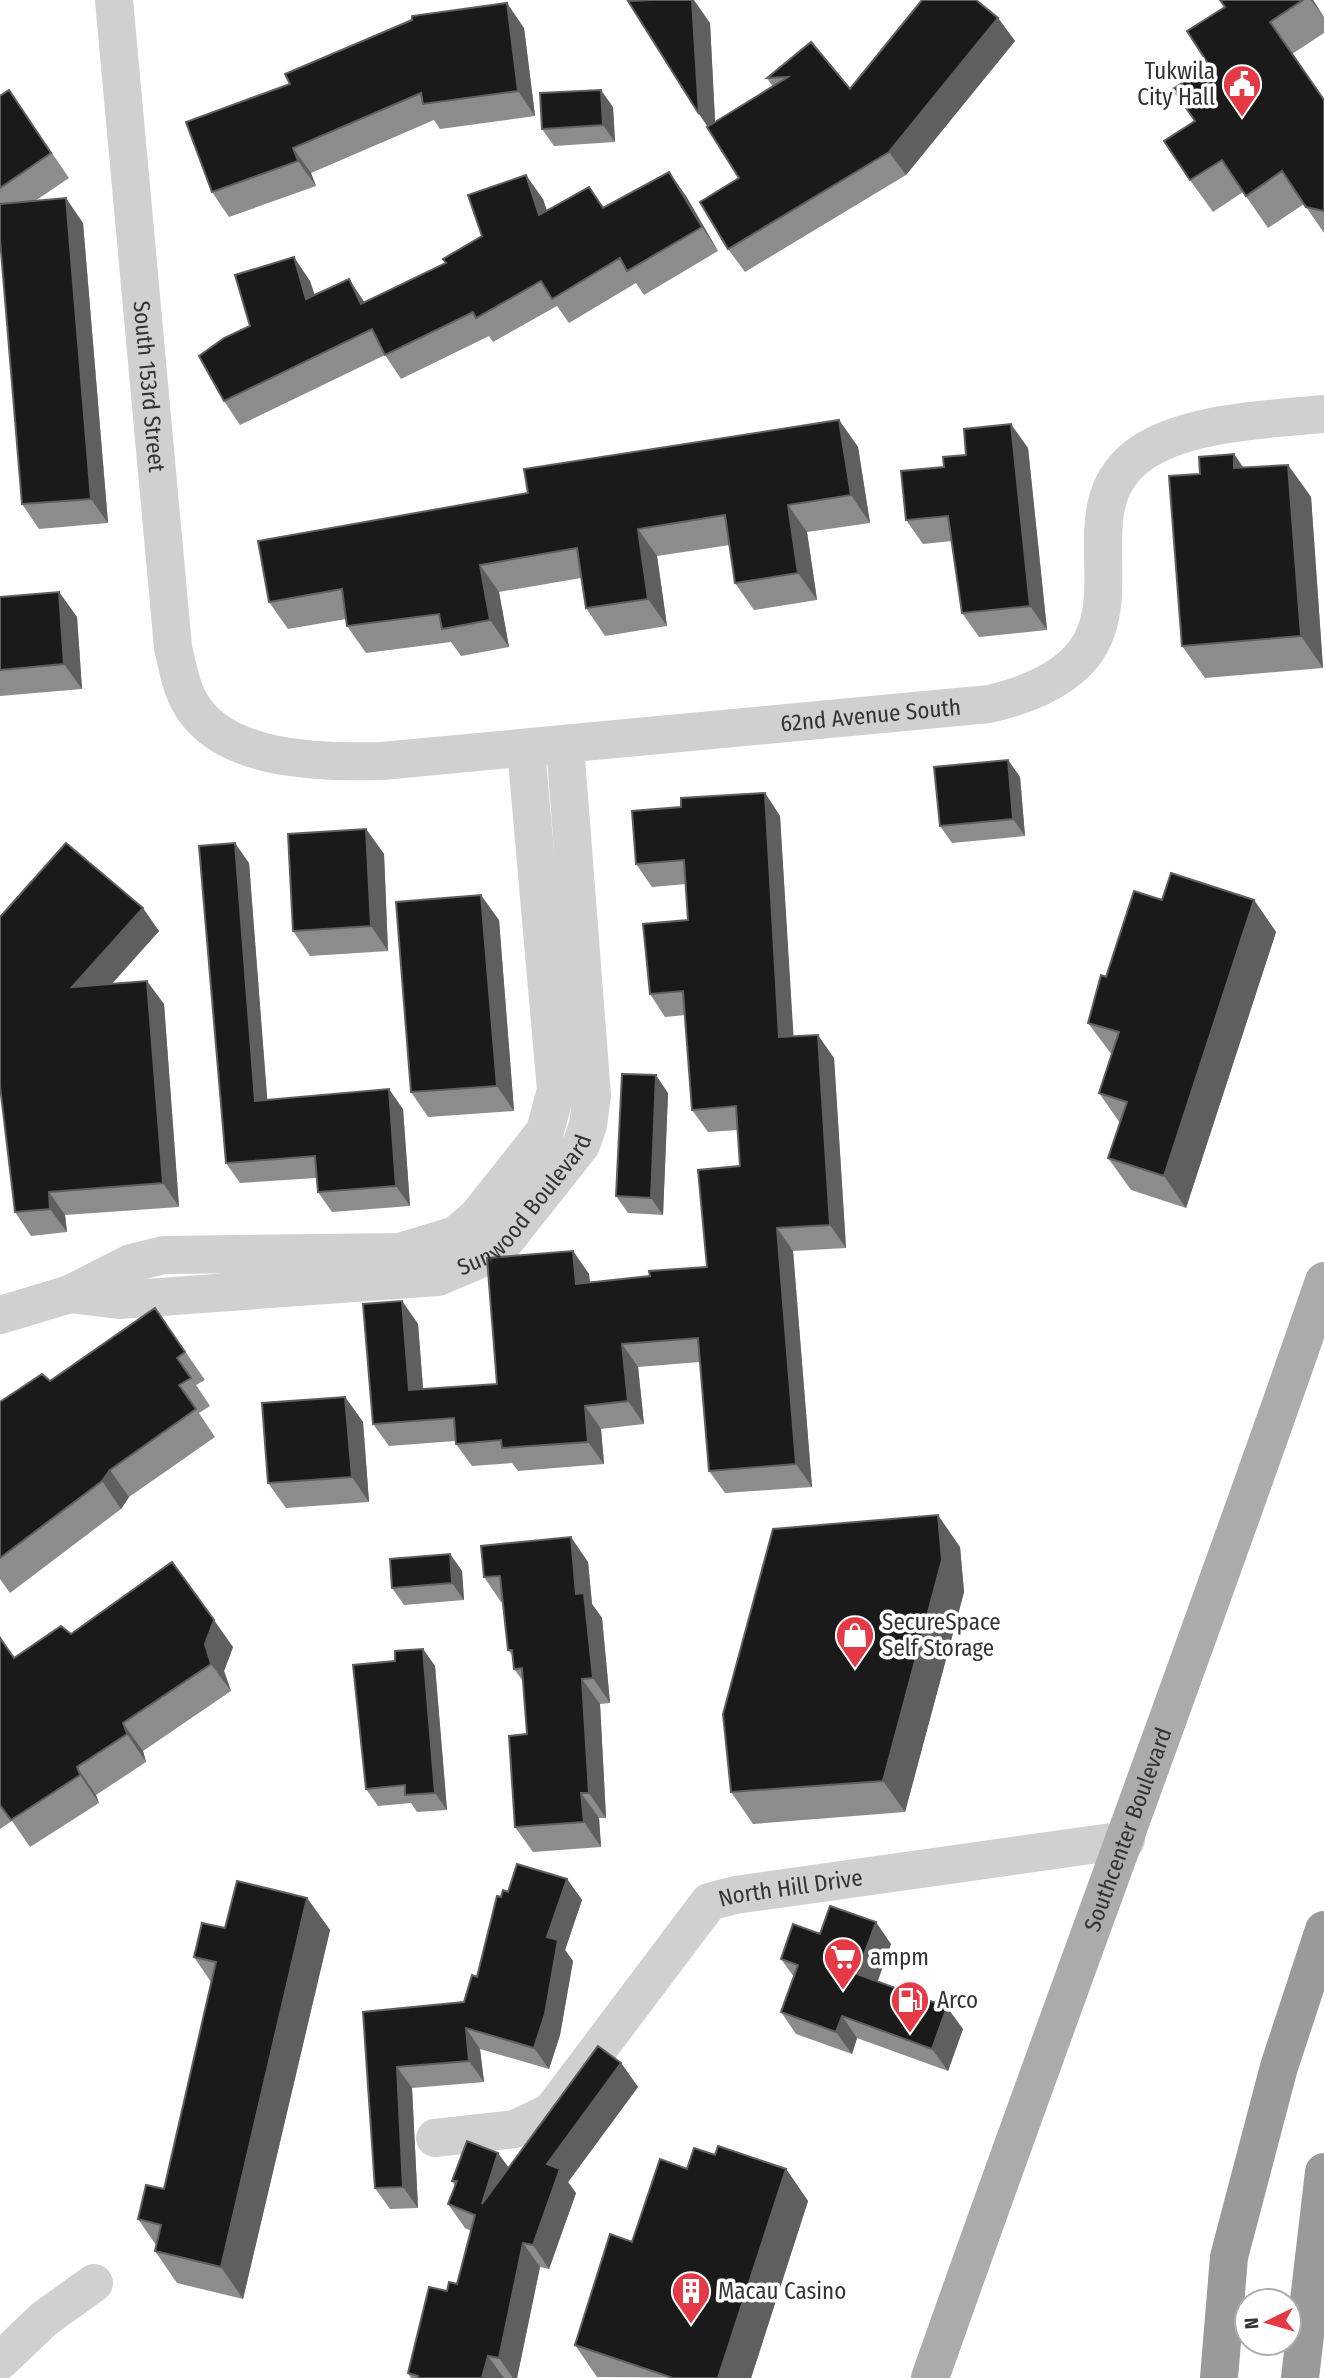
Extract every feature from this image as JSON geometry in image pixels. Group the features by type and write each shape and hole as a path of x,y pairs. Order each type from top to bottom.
{"highway":[{"path":"1219,2378 1229,2257 1279,2067 1324,1930"},
{"path":"1300,2378 1324,2172"}],"main road":[{"name":"Southcenter Boulevard","path":"930,2378 1061,2006 1126,1840 1317,1313 1324,1281"}],"street":[{"name":"South 153rd Street","path":"114,0 173,648 188,701 212,727 242,744"},
{"name":"62nd Avenue South","path":"242,744 285,758 330,762 382,761 565,746 989,704 1044,687 1067,671 1100,625 1105,601 1107,502 1128,465 1146,450 1176,437 1229,425 1324,414"},
{"name":"Sunwood Boulevard","path":"70,1294 120,1300 438,1277 467,1268 492,1254 505,1241 581,1145 588,1125 592,1095 565,746"},
{"name":"Sunwood Boulevard","path":"0,1315 70,1294 131,1263 164,1255 400,1252 456,1235 477,1217 545,1131 556,1090 526,749"},
{"name":"North Hill Drive","path":"435,2138 514,2129 551,2112 709,1902 775,1889 1126,1840"},
{"path":"0,2361 44,2319 94,2283"}],"building":[{"path":"692,0 699,114 628,1"},
{"path":"922,0 976,0 998,18 889,152 728,249 700,202 739,178 707,127 788,77 767,78 811,42 850,89"},
{"name":"Tukwila City Hall","path":"1220,0 1303,0 1270,22 1324,100 1324,211 1306,207 1282,171 1246,196 1222,160 1190,180 1164,141 1195,121 1173,89 1209,65 1187,31 1225,7"},
{"path":"507,3 518,91 423,104 421,93 293,148 298,161 212,192 186,122 290,84 285,74 412,20 412,16"},
{"path":"9,90 51,153 0,188 0,96"},
{"path":"601,90 603,125 542,129 540,93"},
{"path":"669,172 702,227 627,271 620,258 552,299 541,281 476,318 473,312 385,355 372,329 224,401 199,356 224,338 250,326 235,275 294,257 306,299 349,279 361,304 446,263 443,259 482,236 468,195 526,175 539,215 589,187 603,208"},
{"path":"66,198 91,499 22,504 0,239 0,204"},
{"path":"839,420 851,495 788,505 798,573 735,583 725,515 638,529 648,599 586,608 577,548 480,565 490,620 442,629 439,614 347,626 342,589 269,602 258,541 528,493 524,469"},
{"path":"1011,424 1030,606 962,613 948,516 906,520 901,471 944,467 943,457 966,455 964,429"},
{"path":"1234,454 1234,468 1288,465 1301,636 1182,646 1169,476 1200,474 1199,457"},
{"path":"59,592 64,664 0,670 0,597"},
{"path":"1008,760 1013,819 940,826 934,767"},
{"path":"765,793 779,1037 818,1035 830,1225 777,1228 796,1464 709,1471 698,1338 622,1344 628,1401 585,1406 588,1442 502,1448 501,1440 456,1444 454,1418 373,1424 363,1304 402,1301 409,1390 497,1384 487,1258 573,1251 576,1284 650,1276 649,1271 707,1267 698,1170 740,1166 736,1106 692,1110 683,991 650,994 643,924 688,920 684,860 636,864 632,811 681,807 681,798"},
{"path":"366,829 371,926 293,931 288,834"},
{"path":"66,843 143,908 72,987 147,981 163,1183 49,1192 50,1209 15,1212 0,1086 0,917"},
{"path":"235,843 255,1101 389,1089 396,1186 318,1192 315,1156 226,1163 199,846"},
{"path":"1171,873 1254,900 1164,1176 1108,1158 1127,1102 1099,1093 1119,1032 1088,1023 1101,975 1106,977 1134,891 1162,900"},
{"path":"481,895 497,1086 411,1092 396,902"},
{"path":"622,1074 656,1075 651,1198 616,1196"},
{"path":"155,1308 185,1352 177,1358 191,1378 179,1385 196,1409 110,1470 102,1481 0,1558 0,1402 42,1374 50,1381"},
{"path":"345,1397 352,1477 268,1483 262,1403"},
{"name":"SecureSpace Self Storage","path":"938,1515 942,1560 883,1781 731,1792 723,1714 773,1529"},
{"path":"571,1537 576,1594 584,1593 593,1678 582,1679 589,1793 581,1793 584,1822 515,1827 509,1736 527,1734 522,1668 514,1669 512,1650 508,1650 500,1576 484,1577 481,1546"},
{"path":"450,1554 452,1583 392,1588 390,1559"},
{"path":"172,1562 214,1620 205,1644 211,1664 123,1723 127,1734 77,1767 80,1775 11,1820 0,1805 0,1638 14,1658 61,1626 71,1634"},
{"path":"423,1649 435,1793 405,1795 405,1785 366,1789 353,1665 395,1661 395,1651"},
{"path":"517,1864 567,1879 547,1937 558,1940 545,2014 534,2048 466,2028 469,2061 397,2067 403,2187 375,2188 363,2012 464,2002 472,1975 477,1977 497,1896 501,1897 503,1890 508,1892"},
{"path":"237,1881 307,1898 221,2267 155,2251 161,2225 138,2219 146,2185 164,2189 216,1962 194,1957 202,1923 225,1928"},
{"path":"830,1906 876,1922 857,1974 947,2007 932,2049 842,2016 836,2032 781,2012 798,1965 781,1959 793,1924 820,1934"},
{"path":"598,2046 621,2063 547,2164 560,2169 533,2245 523,2243 499,2358 488,2356 482,2378 418,2378 408,2373 429,2287 447,2291 449,2282 457,2284 475,2215 448,2204 457,2181 452,2181 467,2141 498,2153 482,2204"},
{"name":"Macau Casino","path":"718,2146 786,2169 718,2378 673,2378 575,2345 610,2234 632,2242 660,2159 687,2169 694,2148 715,2155"}],"place":[{"name":"Tukwila City Hall","path":"1242,118"},
{"name":"SecureSpace Self Storage","path":"855,1669"},
{"name":"ampm","path":"843,1991"},
{"name":"Arco","path":"910,2034"},
{"name":"Macau Casino","path":"691,2325"}]}
